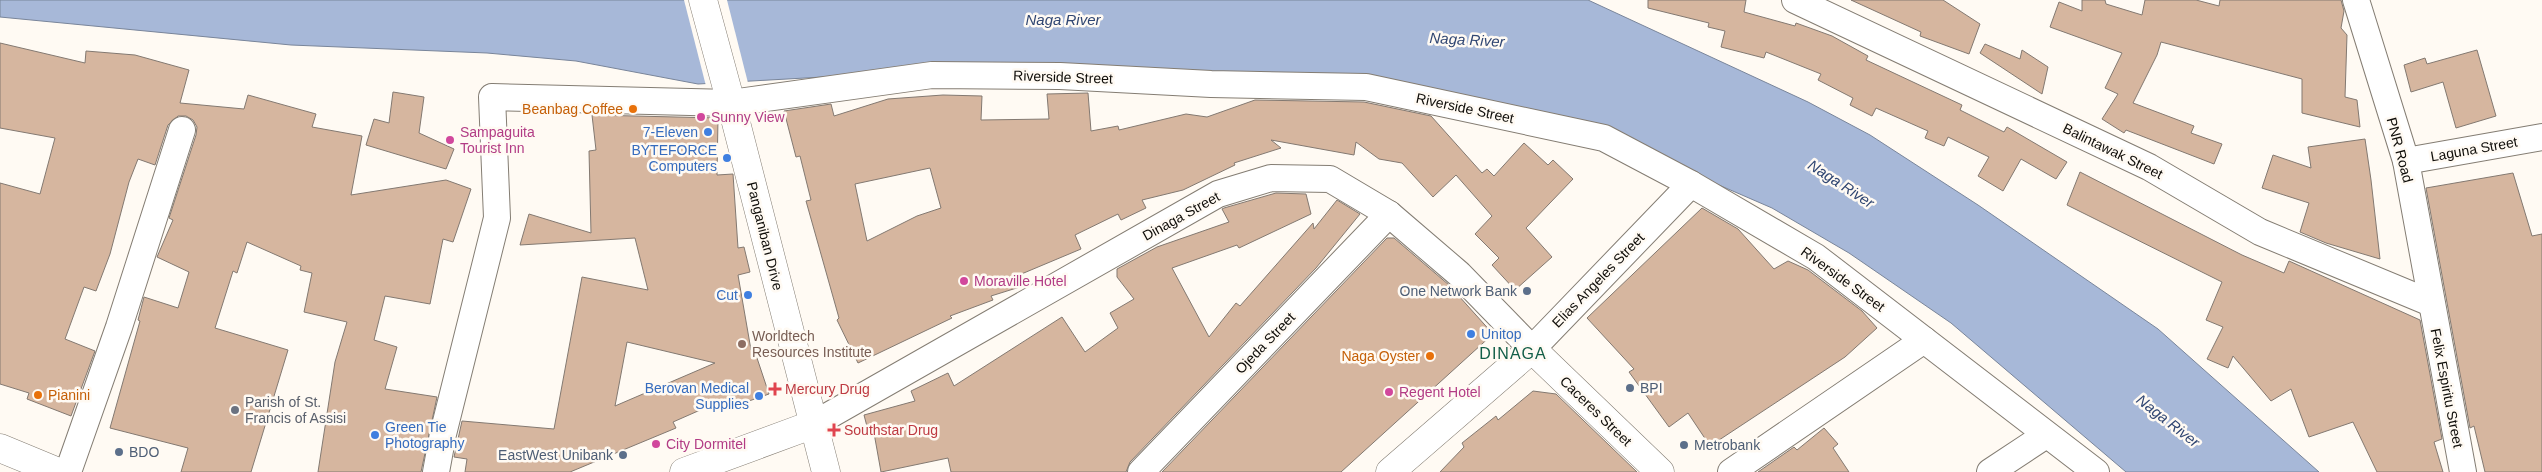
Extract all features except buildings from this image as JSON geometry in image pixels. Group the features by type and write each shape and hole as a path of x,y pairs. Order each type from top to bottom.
{"main road":[{"name":"Panganiban Drive","path":"703,0 826,472"},
{"name":"Elias Angeles Street","path":"1390,472 1532,349"},
{"name":"Caceres Street","path":"1532,349 1660,472"},
{"path":"684,472 814,424"},
{"path":"0,448 58,472"}],"street":[{"name":"Balintawak Street","path":"1795,0 2149,167 2260,232 2431,303"},
{"name":"PNR Road","path":"2356,0 2406,161 2431,303"},
{"name":"Riverside Street","path":"436,472 443,434 497,218 492,97 730,98 932,75 1060,76 1211,84 1366,87 1604,138 1691,184 1816,257 2096,472"},
{"path":"68,472 119,327 182,130"},
{"name":"Laguna Street","path":"2406,161 2542,138"},
{"name":"Dinaga Street","path":"814,424 1218,194 1271,178 1330,180 1388,214 1459,274 1532,349"},
{"name":"Elias Angeles Street","path":"1532,349 1691,184"},
{"name":"Ojeda Street","path":"1141,472 1388,214"},
{"name":"Felix Espiritu Street","path":"2431,303 2463,472"},
{"path":"1731,472 1924,340"},
{"path":"1990,472 2046,435"}],"water":[{"name":"Naga River","path":"0,0 1588,0 1808,102 1870,135 1978,205 2158,329 2319,472 2126,472 1951,323 1849,253 1772,208 1705,179 1392,82 1037,65 698,84 576,61 487,53 291,45 0,17"}],"pier":[{"path":"684,0 727,0 748,83 706,86"}],"place":[{"name":"Beanbag Coffee","path":"633,109"},
{"name":"Sunny View","path":"701,117"},
{"name":"7-Eleven","path":"708,132"},
{"name":"Sampaguita Tourist Inn","path":"450,140"},
{"name":"BYTEFORCE Computers","path":"727,158"},
{"name":"Moraville Hotel","path":"964,281"},
{"name":"One Network Bank","path":"1527,291"},
{"name":"Cut","path":"748,295"},
{"name":"Unitop","path":"1471,334"},
{"name":"Worldtech Resources Institute","path":"742,344"},
{"name":"Naga Oyster","path":"1430,356"},
{"name":"BPI","path":"1630,388"},
{"name":"Mercury Drug","path":"775,389"},
{"name":"Regent Hotel","path":"1389,392"},
{"name":"Pianini","path":"38,395"},
{"name":"Berovan Medical Supplies","path":"759,396"},
{"name":"Parish of St. Francis of Assisi","path":"235,410"},
{"name":"Southstar Drug","path":"834,430"},
{"name":"Green Tie Photography","path":"375,435"},
{"name":"City Dormitel","path":"656,444"},
{"name":"Metrobank","path":"1684,445"},
{"name":"BDO","path":"119,452"},
{"name":"EastWest Unibank","path":"623,455"}],"district":[{"name":"DINAGA","path":"1513,353"}]}
